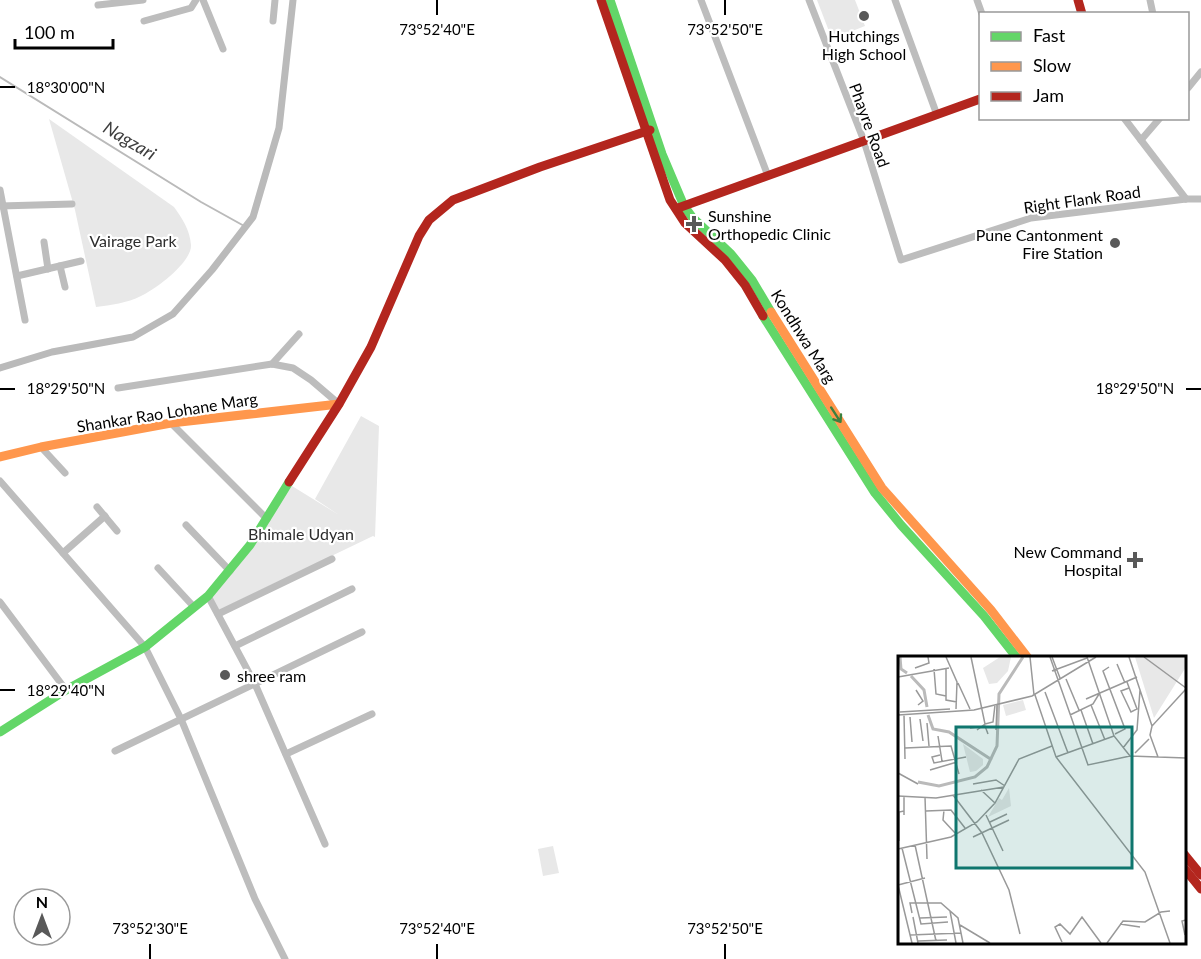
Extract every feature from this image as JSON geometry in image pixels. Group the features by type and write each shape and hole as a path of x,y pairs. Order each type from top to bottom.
{"main road":[{"name":"Kondhwa Marg","path":"601,0 649,130 678,196 685,223 725,260 745,285 875,493 984,616 1016,656"},
{"name":"Kondhwa Marg","path":"610,0 649,130"},
{"path":"680,207 979,100"},
{"path":"1,730 66,690 145,647 208,596 230,570 267,519 339,404 371,347 419,236 429,220 440,209 453,200 540,167 649,130"},
{"name":"Kondhwa Marg","path":"680,207 731,254 752,280 882,488 991,610 1028,656"},
{"name":"Shankar Rao Lohane Marg","path":"0,457 41,447 171,423 339,404"},
{"path":"1186,855 1201,875"},
{"path":"1186,869 1201,890"}],"street":[{"path":"98,5 143,0"},
{"path":"144,21 191,8 196,0"},
{"path":"203,0 223,49"},
{"path":"273,21 275,0"},
{"path":"700,0 768,176"},
{"name":"Phayre Road","path":"809,0 864,141 901,260"},
{"path":"895,0 937,115"},
{"path":"1189,87 1201,72"},
{"path":"1126,120 1186,199"},
{"path":"1141,140 1158,120"},
{"path":"0,190 25,320"},
{"name":"Right Flank Road","path":"901,260 1031,218 1201,199"},
{"path":"2,205 72,204"},
{"path":"0,242 10,239"},
{"path":"44,242 48,269"},
{"path":"17,276 81,261"},
{"path":"60,266 65,287"},
{"path":"272,364 299,334"},
{"path":"118,388 272,364 293,368 339,404"},
{"path":"171,423 267,519"},
{"path":"41,447 65,472"},
{"path":"0,481 145,647 181,719 255,899 285,959"},
{"path":"97,507 117,531"},
{"path":"63,554 105,516"},
{"path":"186,525 230,570"},
{"path":"218,614 332,559"},
{"path":"158,568 194,607"},
{"path":"235,646 352,589"},
{"path":"208,596 255,684 325,844"},
{"path":"0,602 66,690"},
{"path":"116,751 363,632"},
{"path":"286,754 372,714"}],"green space":[{"path":"817,0 855,0 865,26 832,39"},
{"name":"Vairage Park","path":"49,119 174,207 183,220 191,245 186,259 164,281 136,298 96,307 75,210"},
{"name":"Bhimale Udyan","path":"361,416 379,426 375,537 217,611 209,598 292,486 339,515 315,499"},
{"path":"553,846 559,873 543,876 538,849"}],"waterway":[{"path":"0,368 52,352 133,337 173,314 212,270 253,217 279,128 293,0"},
{"name":"Nagzari","path":"0,77 201,202 246,227"}],"traffic: fast":[{"path":"610,0 662,154 684,206 692,217 731,254 752,280 771,312"},
{"path":"763,316 875,493 984,616 1015,656"},
{"path":"0,732 66,690 145,647 208,596 250,545 289,482"}],"traffic: slow":[{"path":"771,312 882,488 991,610 1026,656"},
{"path":"0,457 41,447 171,423 339,404"}],"traffic: jam":[{"path":"601,0 670,200 685,223 725,260 745,285 763,316"},
{"path":"1078,0 1081,12"},
{"path":"678,208 979,99"},
{"path":"289,482 339,404 371,347 419,236 429,220 453,200 540,167 650,130"},
{"path":"1186,856 1201,875"},
{"path":"1186,870 1201,889"}],"place":[{"name":"Hutchings High School","path":"864,16"},
{"name":"Sunshine Orthopedic Clinic","path":"694,224"},
{"name":"Pune Cantonment Fire Station","path":"1115,243"},
{"name":"New Command Hospital","path":"1135,560"},
{"name":"shree ram","path":"225,675"}]}
